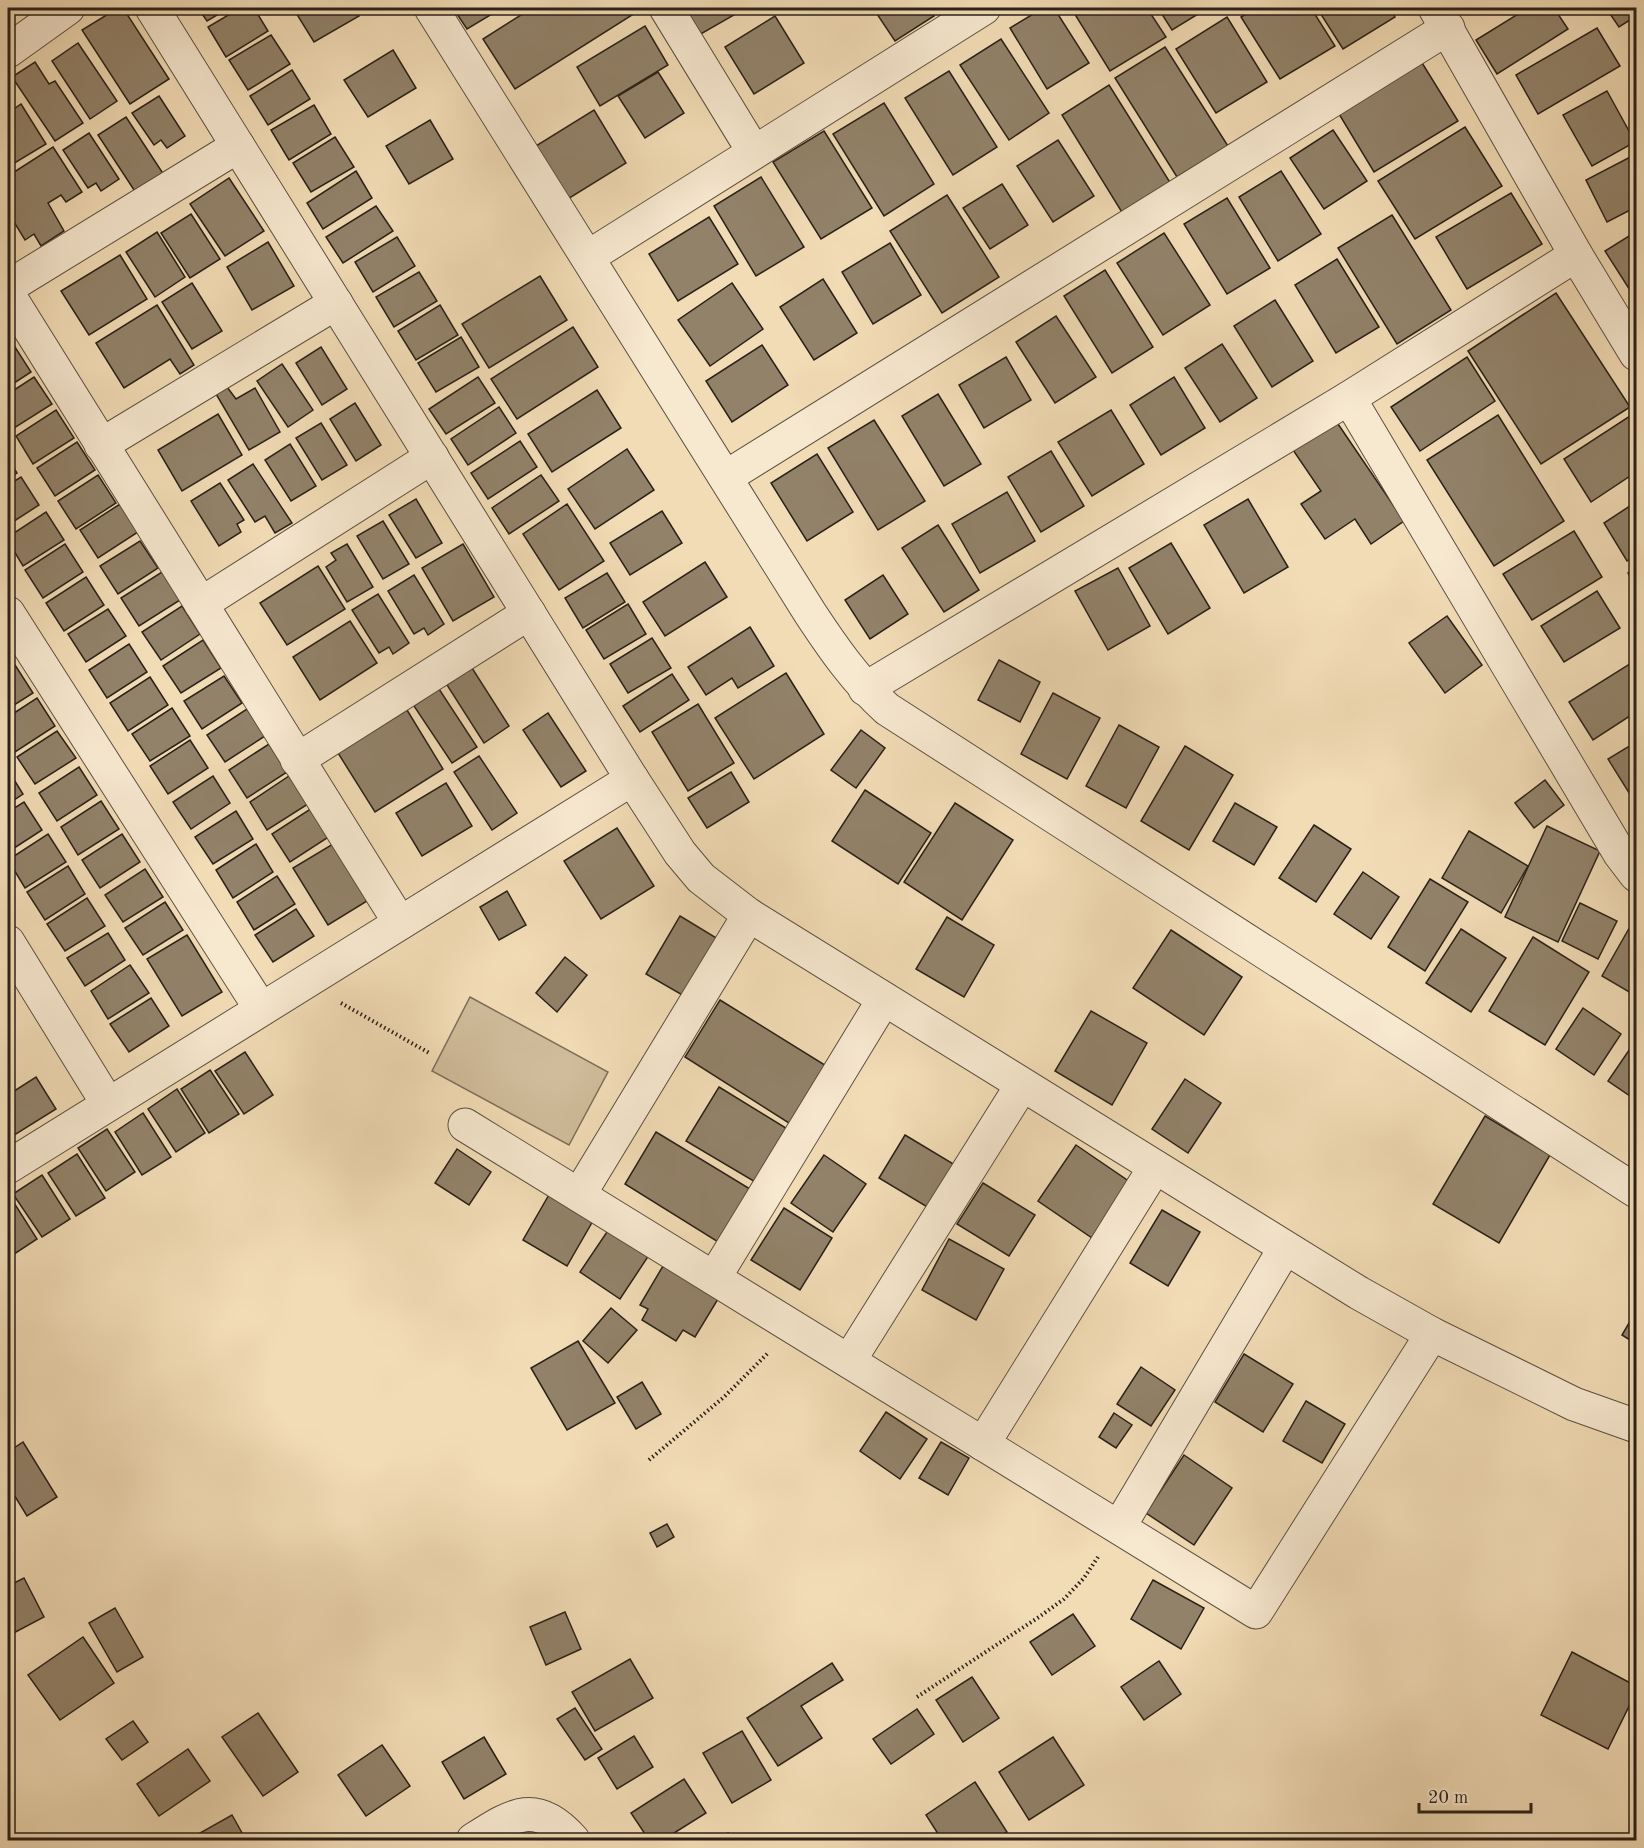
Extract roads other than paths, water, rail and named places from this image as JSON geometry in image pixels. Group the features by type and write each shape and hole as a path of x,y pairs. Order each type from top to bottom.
{"street":[{"path":"8,51 68,8"},
{"path":"152,8 632,779 687,862 701,878 749,915 1285,1248 1432,1334 1574,1404 1636,1426"},
{"path":"431,8 810,613 846,666 866,690 887,709 1636,1191"},
{"path":"666,8 754,152"},
{"path":"588,257 984,8"},
{"path":"726,477 1441,18 1576,255 1636,354"},
{"path":"8,287 238,146"},
{"path":"866,690 1349,398 1576,255"},
{"path":"8,294 400,923"},
{"path":"102,445 336,303"},
{"path":"1349,398 1620,854 1636,875"},
{"path":"201,604 432,458"},
{"path":"8,613 261,1009"},
{"path":"297,760 529,614"},
{"path":"8,1167 632,779"},
{"path":"579,1196 749,915"},
{"path":"8,942 108,1104"},
{"path":"714,1278 884,999"},
{"path":"849,1361 1022,1084"},
{"path":"465,1125 1256,1612 1432,1334"},
{"path":"983,1444 1155,1167"},
{"path":"1119,1527 1285,1248"},
{"path":"473,1840 505,1820 526,1815 543,1816 573,1840"}]}
